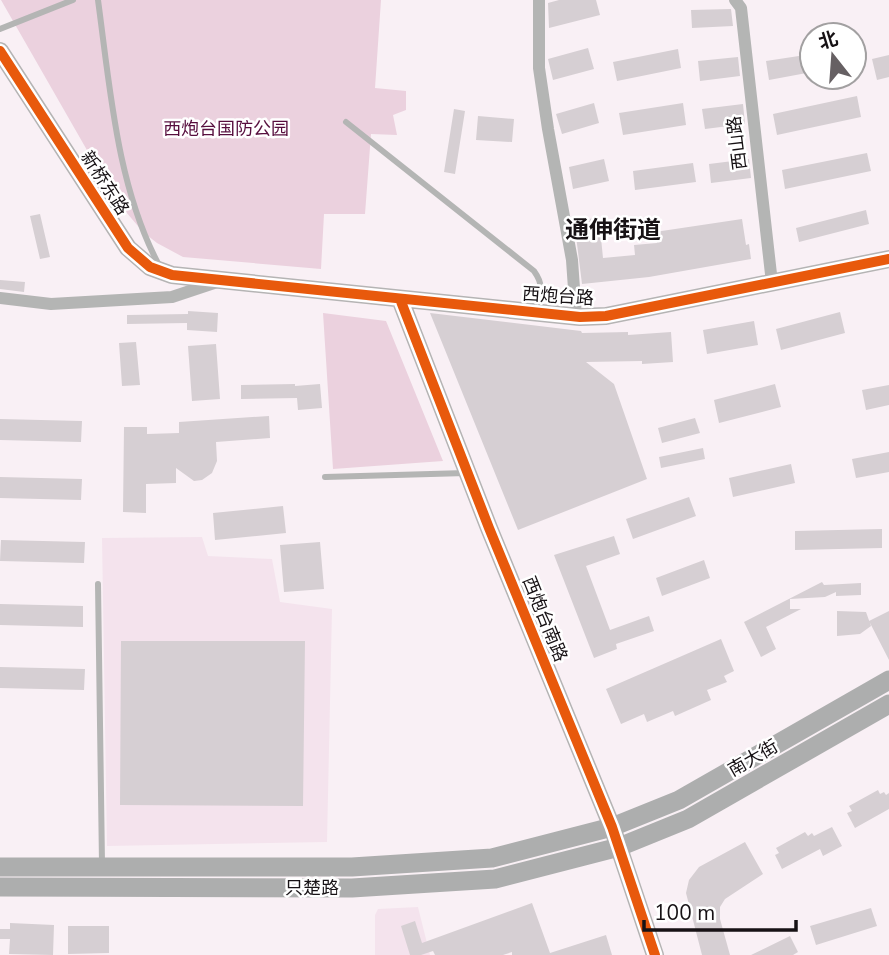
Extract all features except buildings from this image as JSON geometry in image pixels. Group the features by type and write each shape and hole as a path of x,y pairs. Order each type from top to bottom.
{"main road":[{"name":"南大街","path":"612,827 679,800 889,680"},
{"name":"南大街","path":"619,847 688,819 889,704"},
{"name":"只楚路","path":"0,867 352,867 492,858 612,827"},
{"name":"只楚路","path":"0,887 352,888 482,880 619,847"}],"street":[{"path":"539,0 539,68 572,260 576,317"},
{"name":"西山路","path":"735,0 741,8 772,283"},
{"name":"新桥东路","path":"0,51 122,240 150,267 173,275 220,281"},
{"name":"西炮台路","path":"0,298 51,304 172,297 220,281 576,317 606,317 889,259"},
{"name":"西炮台南路","path":"400,299 467,473 612,827 655,955"}],"lane":[{"path":"0,29 73,0"},
{"path":"98,0 115,129 136,210 149,246 163,271"},
{"path":"346,122 534,271 541,281 542,289 531,312"},
{"path":"325,477 467,473"},
{"path":"98,584 102,868"}],"shaded area":[{"path":"202,537 208,556 272,559 280,602 332,609 327,842 107,846 102,538"},
{"path":"418,907 430,955 375,955 375,915 378,909"}],"green space":[{"name":"西炮台国防公园","path":"1,0 381,0 375,88 406,91 406,110 393,115 397,135 371,134 365,214 324,214 321,269 183,257 157,243 143,232 115,199"},
{"path":"323,313 386,321 443,461 333,469"}],"cycle path":[{"path":"0,51 128,248 150,267 172,275 580,317 606,316 889,259"},
{"path":"400,299 489,528 612,827 655,955"}],"district":[{"name":"通伸街道","path":"613,230"}]}
